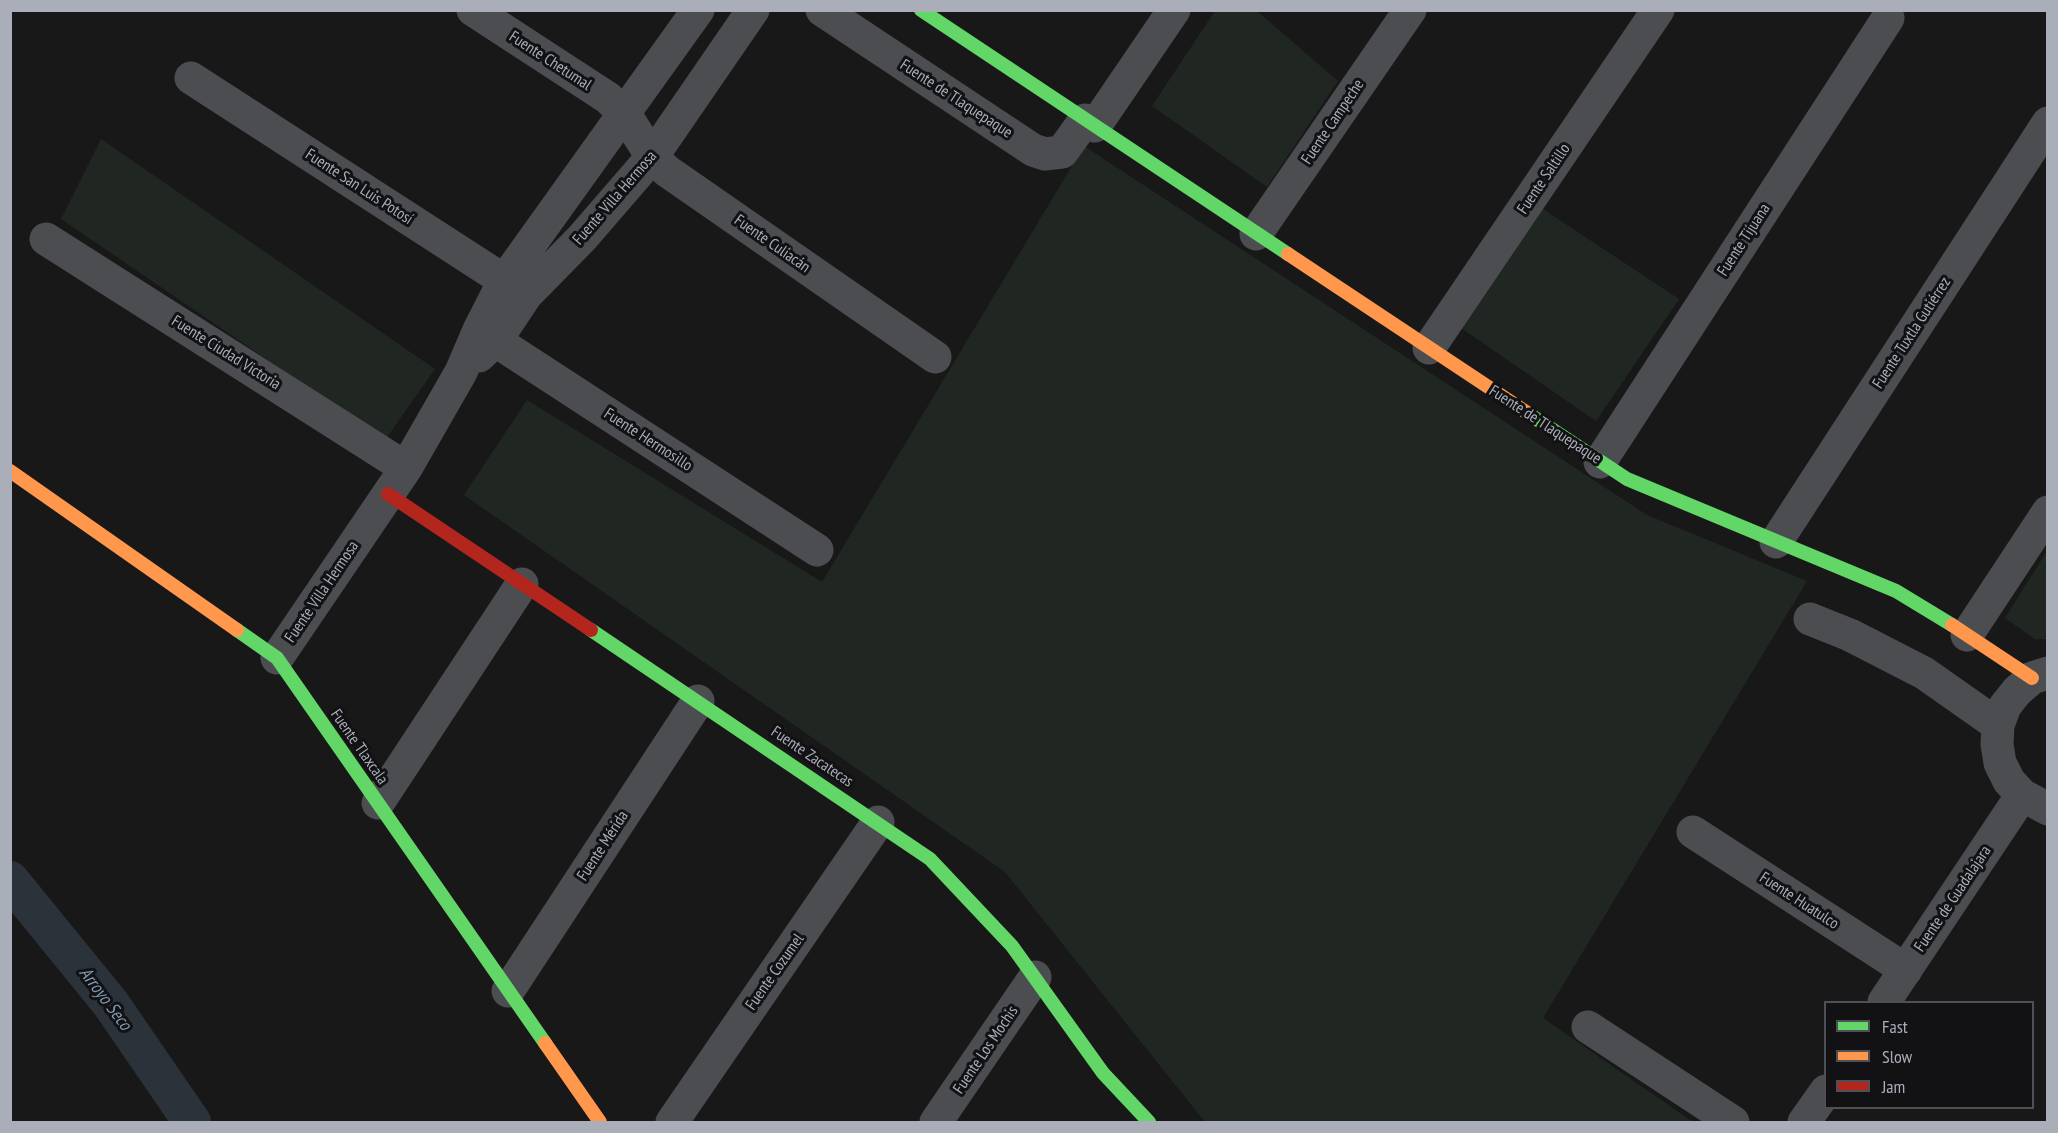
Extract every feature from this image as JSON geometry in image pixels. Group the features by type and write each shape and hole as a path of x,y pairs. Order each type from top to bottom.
{"street":[{"name":"Fuente Chetumal","path":"473,10 608,98 625,114"},
{"name":"Fuente Villa Hermosa","path":"277,658 397,481 605,137 625,114 660,60 698,10"},
{"name":"Fuente Villa Hermosa","path":"515,288 582,238 652,157 753,10"},
{"name":"Fuente de Tlaquepaque","path":"822,10 1034,150 1045,154 1062,152 1090,123"},
{"path":"1090,123 1174,10"},
{"name":"Fuente Campeche","path":"1256,234 1410,10"},
{"name":"Fuente Saltillo","path":"1429,348 1658,10"},
{"name":"Fuente de Tlaquepaque","path":"930,13 1256,234 1627,479 1896,591 1967,635 2040,676"},
{"name":"Fuente Tijuana","path":"1600,462 1888,18"},
{"name":"Fuente San Luis Potosí","path":"191,78 515,288"},
{"name":"Fuente Culiacán","path":"625,114 652,157 667,171 935,357"},
{"name":"Fuente Tuxtla Gutiérrez","path":"1776,542 2048,123"},
{"name":"Fuente Ciudad Victoria","path":"46,239 397,481"},
{"name":"Fuente Hermosillo","path":"487,335 817,550"},
{"name":"Fuente Tlaxcala","path":"10,471 277,658 600,1122"},
{"name":"Fuente Zacatecas","path":"397,481 522,584 930,859 1012,946 1102,1072 1149,1122"},
{"path":"1967,635 2048,512"},
{"path":"378,803 522,584"},
{"path":"1810,619 1850,635 1924,673 1998,725"},
{"path":"2035,802 2009,781 2000,763 1996,744 1998,725 2011,699 2040,676"},
{"name":"Fuente Mérida","path":"508,991 698,701"},
{"name":"Fuente de Guadalajara","path":"1885,1001 2035,802"},
{"name":"Fuente Cozumel","path":"672,1122 878,822"},
{"name":"Fuente Huatulco","path":"1693,832 1906,970"},
{"name":"Fuente Los Mochis","path":"936,1122 1035,977"},
{"path":"1588,1027 1733,1122"},
{"path":"1804,1122 1824,1094"}],"shaded area":[{"path":"1215,11 1257,11 1338,81 1267,187 1152,106"},
{"path":"101,139 435,369 385,440 61,219"},
{"path":"1084,146 1647,515 1807,581 1543,1018 1693,1122 1205,1122 1005,872 464,495 527,400 822,582"},
{"path":"1543,209 1679,299 1596,421 1461,328"},
{"path":"2047,551 2047,639 2035,639 2005,618"}],"waterway":[{"name":"Arroyo Seco","path":"10,880 111,1004 192,1122"}],"traffic: fast":[{"path":"921,10 1288,254"},
{"path":"1529,414 1627,479 1896,591 1952,625"},
{"path":"237,630 277,658 545,1043"},
{"path":"591,630 930,859 1012,946 1103,1073 1149,1122"}],"traffic: slow":[{"path":"1288,254 1529,414"},
{"path":"10,471 237,630"},
{"path":"1952,625 2032,678"},
{"path":"545,1043 600,1122"}],"traffic: jam":[{"path":"388,494 591,630"}]}
